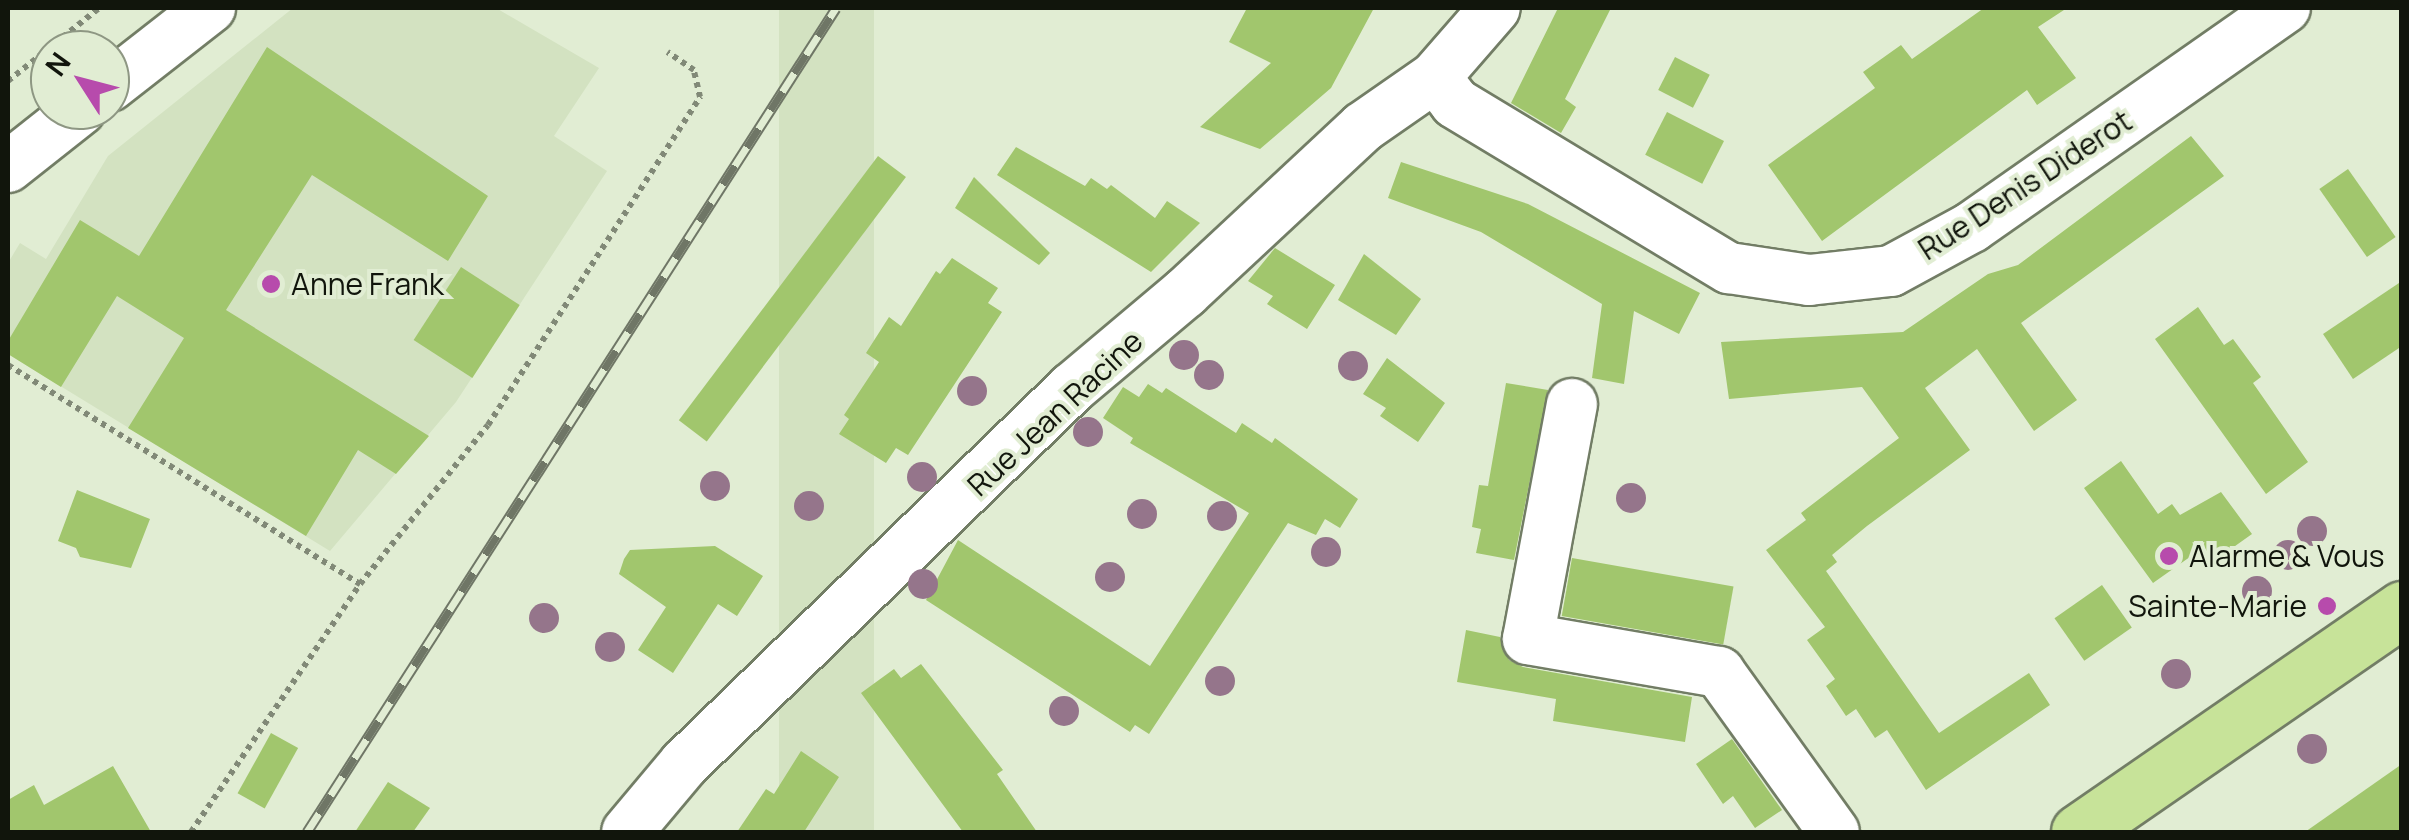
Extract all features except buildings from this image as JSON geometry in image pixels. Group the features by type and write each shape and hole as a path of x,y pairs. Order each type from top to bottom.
{"main road":[{"path":"2079,832 2402,609"}],"street":[{"path":"130,70 210,8"},
{"name":"Rue Jean Racine","path":"627,832 684,764 1072,388 1185,294 1363,127 1435,77 1495,8"},
{"name":"Rue Denis Diderot","path":"1435,77 1455,103 1729,268 1810,280 1891,271 1972,227 2286,8"},
{"path":"8,167 55,130"},
{"path":"1572,404 1528,639 1719,672 1834,832"}],"path":[{"path":"8,81 99,8"},
{"path":"191,832 360,584 488,425 700,96 694,70 667,52"},
{"path":"8,365 360,584"}],"shaded area":[{"name":"Anne Frank","path":"293,8 496,8 599,68 554,136 607,171 456,402 330,551 8,354 8,263 20,243 46,259 108,156"},
{"path":"779,8 874,8 874,832 779,832"}],"railway":[{"path":"307,832 836,8"}],"place":[{"name":"Anne Frank","path":"271,284"},
{"name":"Alarme & Vous","path":"2169,556"},
{"name":"Sainte-Marie","path":"2327,606"}]}
